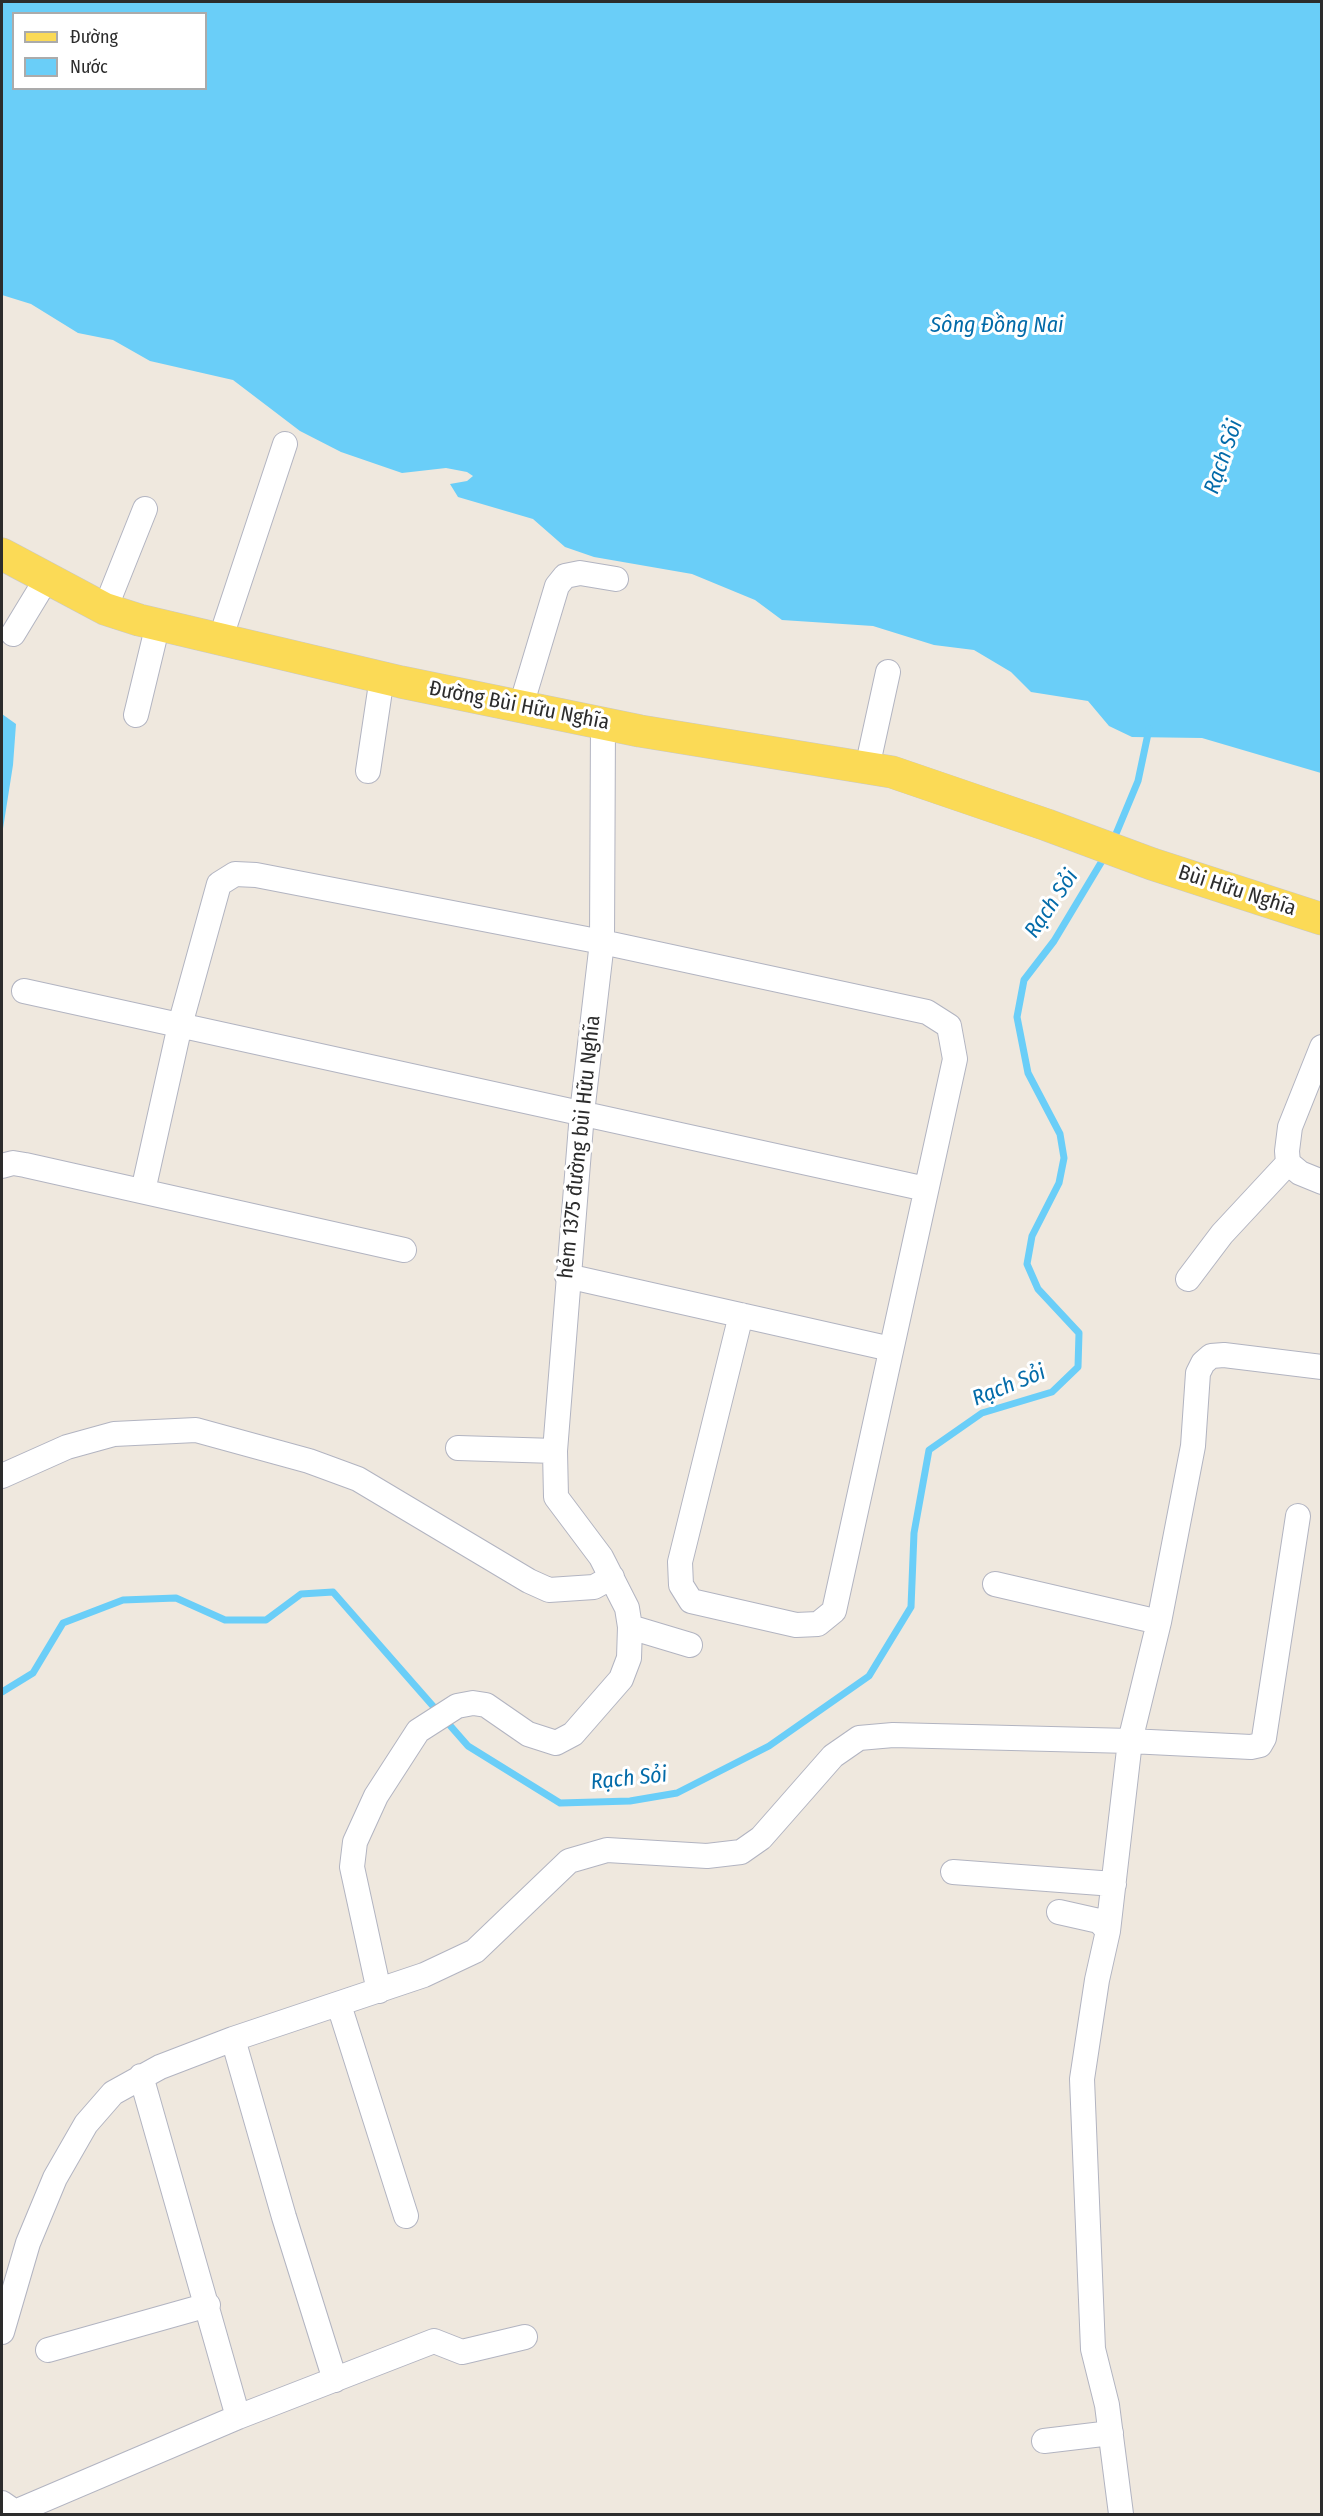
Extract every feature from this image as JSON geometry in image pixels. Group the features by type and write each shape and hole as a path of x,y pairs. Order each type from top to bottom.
{"main road":[{"name":"Đường Bùi Hữu Nghĩa","path":"2,554 105,609 158,624 382,677 603,723 892,772 1047,825"},
{"name":"Bùi Hữu Nghĩa","path":"1047,825 1152,864 1322,919"}],"street":[{"path":"221,638 285,444"},
{"path":"105,609 145,509"},
{"path":"521,706 557,586 565,576 580,573 616,579"},
{"path":"14,634 47,578"},
{"path":"136,715 158,624"},
{"path":"867,768 888,672"},
{"path":"368,771 382,677"},
{"name":"hẻm 1375 đường bùi Hữu Nghĩa","path":"379,1991 352,1867 354,1842 376,1796 418,1731 457,1706 473,1703 486,1705 528,1734 556,1743 573,1734 621,1679 629,1658 630,1627 627,1608 606,1567 556,1497 555,1451 567,1276 582,1113 602,942 603,723"},
{"path":"142,1191 180,1025 219,884 235,874 256,875 602,942 927,1012 949,1026 955,1059 834,1611 818,1624 796,1625 691,1601 681,1585 680,1562 741,1315"},
{"path":"24,991 926,1189"},
{"path":"1188,1279 1222,1234 1288,1163 1290,1127 1322,1047"},
{"path":"2,1166 14,1163 25,1165 404,1250"},
{"path":"1288,1163 1300,1173 1322,1182"},
{"path":"567,1276 891,1349"},
{"path":"1121,2514 1107,2405 1093,2349 1082,2079 1097,1980 1108,1931 1130,1741 1159,1622 1193,1446 1198,1373 1203,1363 1211,1356 1224,1355 1322,1367"},
{"path":"2,1476 67,1447 114,1434 196,1430 309,1461 358,1479 529,1581 549,1590 594,1587 606,1567"},
{"path":"458,1448 555,1451"},
{"path":"2,2332 28,2243 55,2178 86,2124 113,2093 141,2076 233,2039 339,2006 424,1975 475,1951 569,1861 607,1850 707,1856 741,1852 761,1838 833,1756 859,1738 893,1735 1130,1741 1251,1748 1260,1745 1264,1738 1298,1516"},
{"path":"995,1584 1159,1622"},
{"path":"630,1627 690,1645"},
{"path":"953,1872 1114,1884"},
{"path":"1059,1912 1099,1922 1108,1931"},
{"path":"339,2006 406,2216"},
{"path":"233,2039 284,2217 335,2380"},
{"path":"141,2076 238,2417"},
{"path":"48,2350 208,2305"},
{"path":"2,2503 15,2512 238,2417 434,2341 439,2341 457,2352 462,2352 525,2337"},
{"path":"1044,2440 1111,2433"}],"water":[{"name":"Sông Đồng Nai","path":"2,2 1321,2 1321,773 1202,738 1132,737 1109,726 1088,701 1031,692 1011,672 974,650 934,645 873,626 782,620 755,600 692,574 594,557 565,547 533,519 458,497 450,484 467,481 473,476 467,472 446,468 402,473 341,452 300,431 233,380 150,361 113,340 78,333 31,304 2,295"},
{"path":"2,714 16,724 13,765 2,835"}],"waterway":[{"name":"Rạch Sỏi","path":"1113,841 1138,781 1149,729"},
{"name":"Rạch Sỏi","path":"2,1692 33,1673 63,1623 123,1600 176,1598 225,1620 266,1620 301,1594 333,1592 468,1746 560,1803 630,1801 677,1793 769,1746 869,1676 911,1607 914,1533 929,1450 982,1413 1052,1392 1078,1367 1079,1333 1038,1289 1027,1264 1032,1236 1059,1183 1064,1158 1060,1134 1028,1073 1017,1017 1024,980 1054,941 1105,856"}]}
